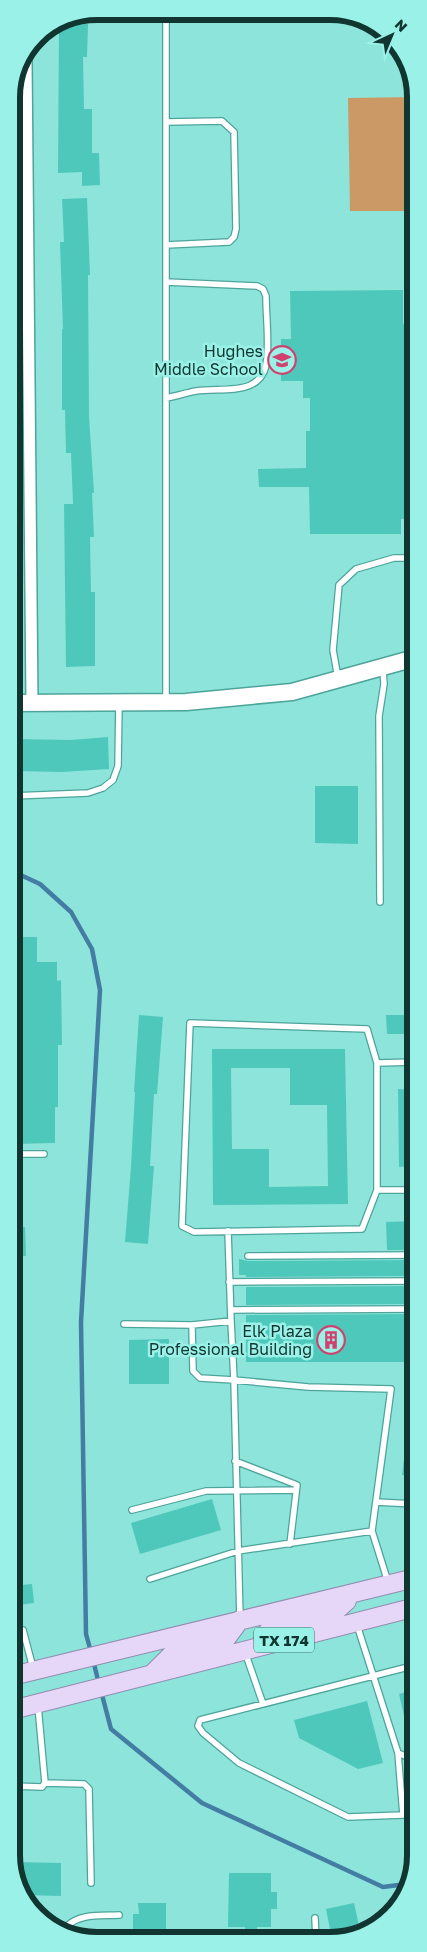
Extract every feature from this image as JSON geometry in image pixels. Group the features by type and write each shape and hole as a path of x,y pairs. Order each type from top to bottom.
{"main road":[{"name":"TX 174","path":"20,1674 67,1664 124,1648 407,1580"},
{"path":"252,1648 270,1628 338,1609 357,1592"},
{"name":"TX 174","path":"20,1708 407,1609"},
{"path":"152,1674 174,1652 226,1639 240,1620"}],"street":[{"path":"26,68 32,703"},
{"path":"20,703 186,702 292,692 383,668 407,664"}],"lane":[{"path":"166,20 166,702"},
{"path":"166,122 222,122 234,132 236,229 234,237 229,242 166,246"},
{"path":"166,282 257,286 262,289 266,296 267,358 264,372 257,382 249,387 196,391 166,398"},
{"path":"339,680 332,650 339,585 356,569 394,558 407,558"},
{"path":"380,902 379,716 384,684 383,668"},
{"path":"20,796 88,793 103,788 113,780 118,766 119,702"},
{"path":"190,1023 367,1029 377,1063 377,1190 362,1229 194,1232 182,1226 190,1023"},
{"path":"377,1063 407,1062"},
{"path":"20,1154 44,1154"},
{"path":"377,1190 407,1190"},
{"path":"228,1231 240,1620"},
{"path":"248,1256 407,1256"},
{"path":"229,1282 407,1281"},
{"path":"231,1310 407,1309"},
{"path":"124,1324 192,1325 231,1321"},
{"path":"192,1325 193,1371 200,1378 308,1387 391,1389 372,1531 389,1584"},
{"path":"236,1461 297,1485 290,1544"},
{"path":"132,1510 206,1491 296,1490"},
{"path":"376,1502 407,1504"},
{"path":"150,1579 238,1551 372,1531"},
{"path":"356,1622 373,1676 398,1753 403,1815 348,1817 239,1762 203,1733 198,1726 200,1720 373,1676 407,1667"},
{"path":"20,1631 23,1630 33,1670"},
{"path":"252,1648 263,1704"},
{"path":"38,1704 45,1783"},
{"path":"398,1753 407,1757"},
{"path":"20,1786 42,1787 45,1783 84,1784 89,1789 91,1883"},
{"path":"68,1926 84,1917 119,1915"},
{"path":"315,1918 316,1932"}],"shaded area":[{"path":"407,97 407,211 350,211 348,98"}],"building":[{"path":"74,24 88,24 87,57 83,57 84,109 92,109 92,153 99,153 100,185 82,186 82,172 58,173 59,31"},
{"path":"87,198 90,275 88,275 89,416 94,493 92,493 94,537 90,537 91,592 95,592 95,666 66,667 64,504 73,504 71,453 66,453 65,410 62,410 63,329 60,242 64,242 62,199"},
{"path":"403,290 403,324 407,324 407,519 401,519 401,534 310,534 309,487 259,487 258,469 306,468 306,431 310,431 310,398 303,398 303,381 281,381 281,339 291,339 290,291"},
{"path":"108,737 109,769 62,772 20,771 20,739 70,740"},
{"path":"315,786 358,786 358,844 315,843"},
{"path":"20,937 37,937 37,962 57,962 57,981 61,980 62,1045 58,1045 58,1107 55,1107 55,1143 20,1144"},
{"path":"139,1015 163,1017 157,1094 154,1094 150,1166 154,1166 148,1244 125,1242"},
{"path":"386,1015 407,1015 407,1034 387,1034"},
{"path":"212,1049 345,1049 348,1204 213,1205","holes":["231,1068 290,1068 290,1105 327,1105 328,1186 269,1187 269,1149 232,1149"]},
{"path":"398,1089 407,1090 407,1166 399,1167"},
{"path":"407,1221 407,1250 387,1250 386,1222"},
{"path":"20,1227 25,1227 26,1256 20,1256"},
{"path":"239,1259 248,1261 407,1260 407,1276 246,1277 246,1275 239,1275"},
{"path":"407,1286 407,1304 246,1305 246,1287"},
{"name":"Elk Plaza Professional Building","path":"407,1314 407,1362 246,1362 246,1315"},
{"path":"169,1339 169,1384 129,1384 129,1340"},
{"path":"407,1436 407,1475 402,1475"},
{"path":"212,1499 221,1530 140,1554 131,1523"},
{"path":"32,1584 34,1603 20,1605 20,1585"},
{"path":"407,1692 407,1729 399,1694"},
{"path":"367,1701 383,1763 358,1769 299,1738 294,1720"},
{"path":"21,1862 61,1863 61,1896 31,1895 23,1875"},
{"path":"229,1873 271,1873 271,1892 277,1892 277,1909 271,1909 271,1927 257,1927 257,1932 245,1932 245,1927 228,1927"},
{"path":"138,1903 166,1903 166,1932 133,1932 133,1914 139,1914"},
{"path":"354,1903 359,1926 330,1932 326,1909"}],"waterway":[{"path":"20,875 40,884 71,912 92,949 100,990 81,1322 86,1634 91,1652"},
{"path":"93,1660 99,1684"},
{"path":"101,1691 111,1729 202,1803 383,1887 401,1885"}],"place":[{"name":"Hughes Middle School","path":"282,360"},
{"name":"Elk Plaza Professional Building","path":"331,1340"}]}
